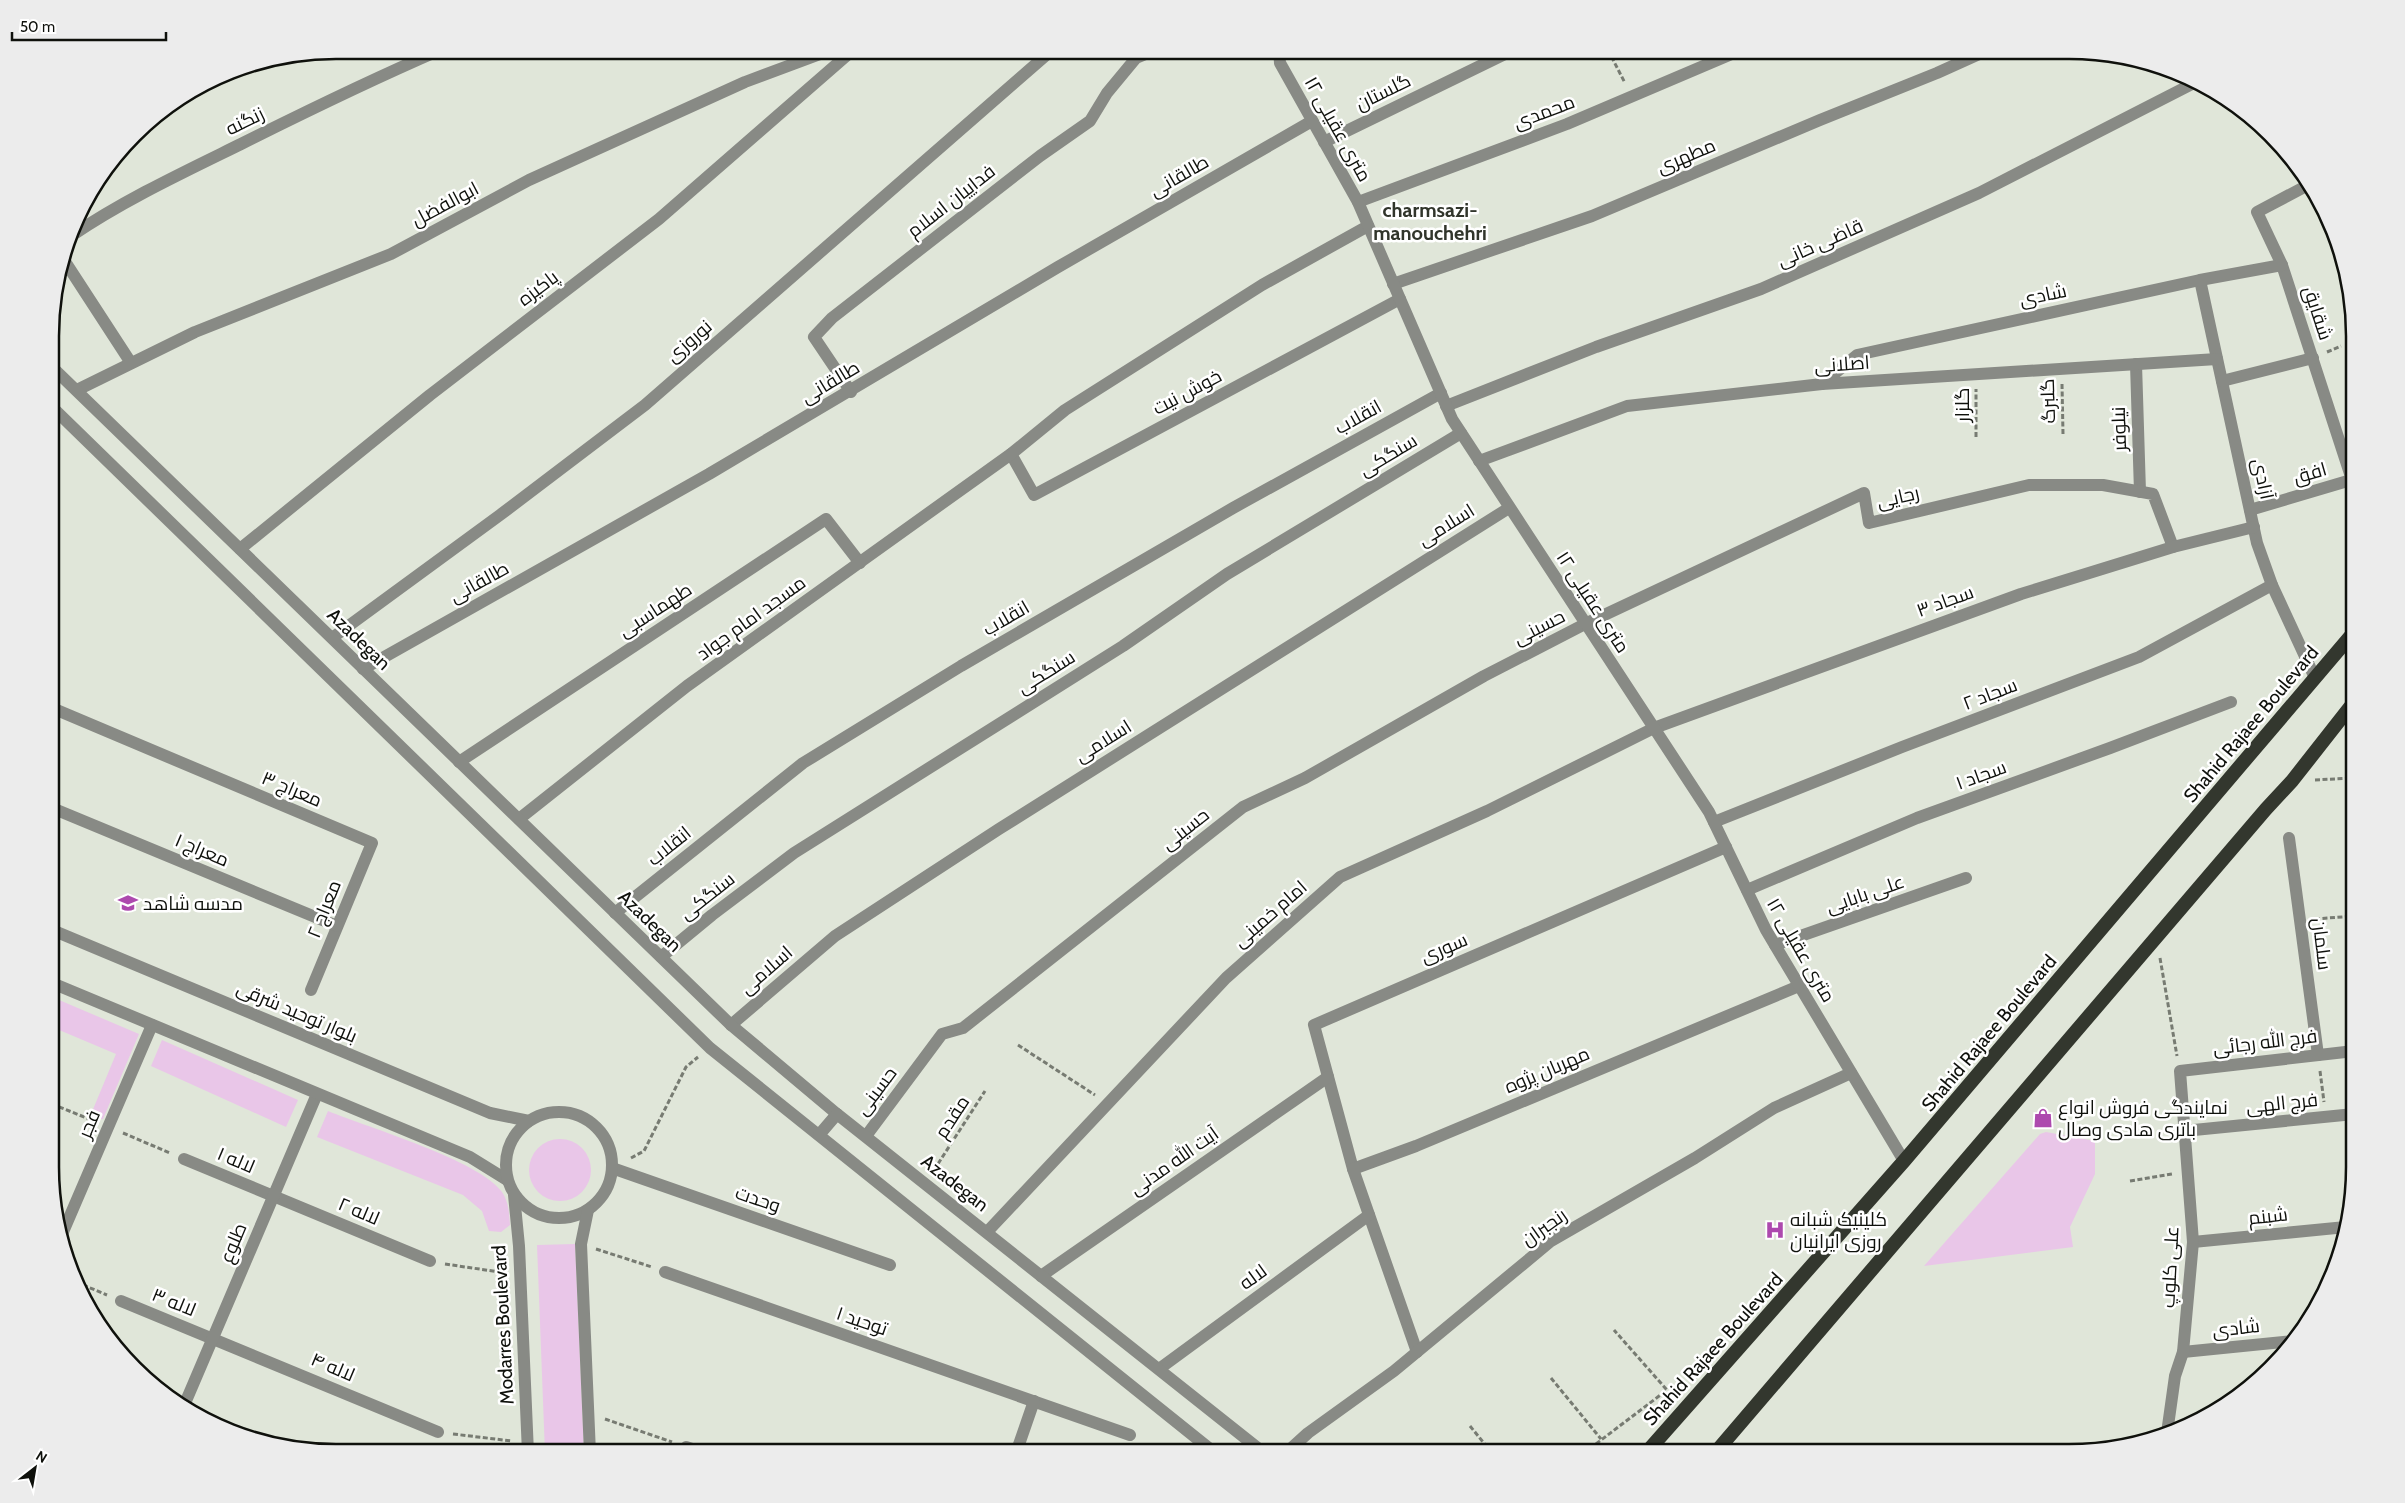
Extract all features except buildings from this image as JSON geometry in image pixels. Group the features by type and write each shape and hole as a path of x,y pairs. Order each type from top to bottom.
{"highway":[{"name":"Shahid Rajaee Boulevard","path":"1653,1444 1904,1161 2346,641"},
{"path":"1722,1444 2156,936 2292,781 2346,712"}],"street":[{"name":"زنگنه","path":"80,230 193,168 419,59"},
{"name":"ابوالفضل","path":"77,390 195,332 391,254 529,180 745,82 807,59"},
{"name":"پاکیزه","path":"240,549 430,394 660,219 842,59"},
{"name":"نوروزی","path":"332,638 500,515 645,405 1042,59"},
{"name":"فداییان اسلام","path":"851,392 814,337 832,318 1032,162 1090,121 1107,94 1135,59"},
{"name":"۱۲ متری عقیلی","path":"1280,59 1280,63 1358,202 1446,406 1461,433 1714,822 1775,945 1904,1161"},
{"name":"گلستان","path":"1324,142 1495,59"},
{"name":"محمدی","path":"1358,202 1567,124 1720,59"},
{"name":"مطهری","path":"1393,284 1592,216 1968,59"},
{"name":"قاضی خانی","path":"1446,406 1596,347 1761,289 1979,193 2189,86"},
{"name":"طالقانی","path":"364,669 851,392 1058,267 1312,121"},
{"name":"شقایق","path":"2303,188 2257,212 2282,265 2346,461"},
{"name":"مسجد امام جواد","path":"519,819 687,686 1011,454 1065,410 1262,285 1368,226"},
{"name":"شادی","path":"1822,384 1857,355 2200,280 2282,265"},
{"path":"68,266 131,363"},
{"name":"آزادی","path":"2200,280 2254,527 2272,585 2315,678"},
{"name":"خوش نیت","path":"1011,454 1034,495 1400,299"},
{"path":"2222,381 2313,358"},
{"name":"اصلانی","path":"1479,461 1627,406 1822,384 2217,359"},
{"name":"نیلوفر","path":"2136,364 2140,492"},
{"name":"Azadegan","path":"59,373 731,1025 837,1114 1253,1444"},
{"name":"انقلاب","path":"615,913 803,763 961,666 1224,512 1441,393"},
{"path":"59,414 710,1048 1204,1444"},
{"name":"سنگکی","path":"661,958 712,915 794,853 1123,646 1226,574 1461,433"},
{"name":"رجایی","path":"1585,624 1864,493 1869,523 2029,485 2104,485 2153,494 2173,547"},
{"name":"افق","path":"2250,510 2346,485"},
{"name":"اسلامی","path":"731,1025 835,936 1007,824 1509,508"},
{"name":"طهماسبی","path":"459,762 826,519 860,563"},
{"name":"سجاد ۳","path":"1654,728 2021,594 2173,547 2254,527"},
{"name":"سجاد ۲","path":"1714,822 1902,747 2139,657 2272,585"},
{"name":"حسینی","path":"866,1136 942,1034 963,1028 1243,807 1305,778 1484,676 1585,624"},
{"name":"سجاد ۱","path":"1747,890 1917,818 2231,702"},
{"name":"معراج ۳","path":"59,711 372,843"},
{"name":"امام خمینی","path":"987,1232 1226,978 1340,877 1487,811 1654,728"},
{"name":"معراج ۱","path":"59,811 337,926"},
{"name":"سلمان","path":"2289,838 2318,1055"},
{"path":"337,926 372,843"},
{"name":"معراج ۲","path":"337,926 311,990 372,843"},
{"name":"سوری","path":"1353,1169 1314,1025 1726,848"},
{"name":"علی بابایی","path":"1775,945 1966,878"},
{"name":"بلوار توحید شرقی","path":"59,933 490,1114 529,1121"},
{"path":"59,986 470,1157 507,1180"},
{"name":"مهربان پژوه","path":"1353,1169 1416,1146 1799,986"},
{"name":"فجر","path":"65,1226 152,1025"},
{"name":"فرج الله رجائی","path":"2180,1071 2346,1052"},
{"name":"علی کلوپ","path":"2168,1426 2175,1376 2183,1352 2194,1242 2180,1071"},
{"name":"رنجبران","path":"1298,1444 1417,1352 1552,1242 1695,1158 1774,1108 1851,1073"},
{"name":"آیت الله مدنی","path":"1041,1276 1328,1077"},
{"name":"طلوع","path":"186,1401 317,1094"},
{"path":"561,1112 578,1115 604,1136 610,1151 612,1168 609,1184 601,1199 588,1210 573,1217 556,1219 540,1216 525,1207 514,1195 507,1180 505,1163 508,1146 516,1132 529,1121 544,1114 561,1112"},
{"path":"819,1135 837,1114"},
{"name":"فرج الهی","path":"2184,1131 2346,1115"},
{"name":"لاله ۱","path":"184,1159 274,1196"},
{"name":"وحدت","path":"612,1168 890,1265"},
{"path":"1353,1169 1417,1352"},
{"name":"Modarres Boulevard","path":"514,1195 520,1276 527,1444"},
{"name":"لاله ۲","path":"274,1196 430,1261"},
{"path":"588,1210 581,1244 590,1444"},
{"name":"لاله","path":"1159,1370 1369,1215"},
{"name":"شبنم","path":"2194,1242 2340,1228"},
{"name":"توحید ۱","path":"665,1272 1130,1435"},
{"name":"لاله ۳","path":"121,1301 213,1337"},
{"name":"لاله ۴","path":"213,1337 438,1432"},
{"name":"شادی","path":"2183,1352 2284,1342"},
{"path":"1019,1444 1034,1401"}],"path":[{"path":"1613,59 1632,97"},
{"name":"گلبرگ","path":"2061,369 2063,434"},
{"name":"گلزار","path":"1976,374 1976,437"},
{"path":"2292,781 2346,778"},
{"path":"2300,920 2346,917"},
{"path":"2156,936 2180,1071"},
{"path":"1018,1045 1108,1103"},
{"path":"612,1168 644,1151 686,1067 710,1048"},
{"path":"2318,1055 2326,1117"},
{"name":"مقدم","path":"925,1184 985,1091"},
{"path":"2130,1180 2188,1172"},
{"path":"581,1244 665,1272"},
{"path":"430,1261 520,1276"},
{"path":"85,1286 121,1301"},
{"path":"1595,1444 1667,1390 1614,1330"},
{"path":"1551,1378 1601,1439"},
{"path":"588,1413 677,1444"},
{"path":"1470,1426 1485,1444"},
{"path":"438,1432 505,1444"}],"shaded area":[{"path":"59,1000 139,1034 103,1119 89,1119 116,1054 59,1030"},
{"path":"162,1040 298,1100 286,1127 151,1066"},
{"path":"328,1111 422,1146 471,1168 490,1180 502,1192 509,1212 510,1225 501,1232 489,1231 482,1211 463,1195 317,1137"},
{"path":"2046,1132 2095,1141 2095,1174 2070,1227 2073,1247 1924,1266 2040,1134"},
{"path":"560,1139 572,1142 582,1148 588,1158 591,1170 588,1182 582,1192 572,1198 560,1201 548,1198 538,1192 532,1182 529,1170 532,1158 538,1148 548,1142"},
{"path":"575,1244 584,1444 545,1444 537,1245"}],"place":[{"name":"مدسه شاهد","path":"128,903"},
{"name":"نمایندگی فروش انواع باتری هادی وصال","path":"2043,1118"},
{"name":"کلینیک شبانه روزی ایرانیان","path":"1775,1230"}],"district":[{"name":"charmsazi- manouchehri","path":"1430,222"}]}
